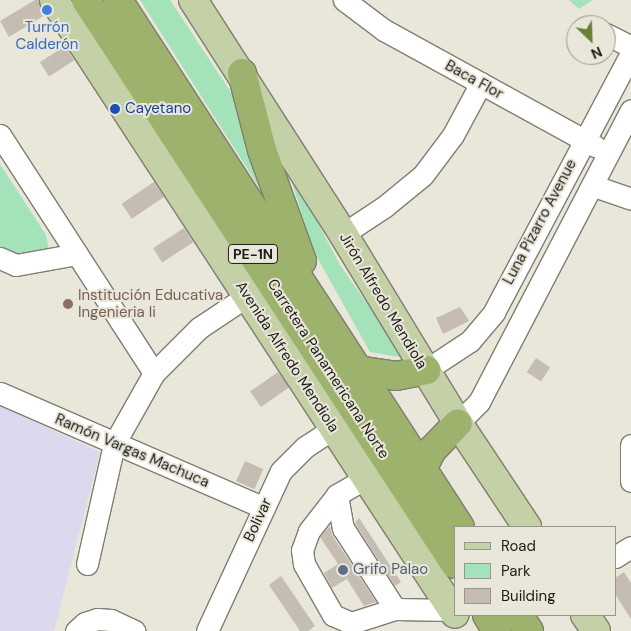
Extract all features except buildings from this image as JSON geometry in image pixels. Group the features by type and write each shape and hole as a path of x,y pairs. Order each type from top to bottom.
{"highway":[{"name":"Carretera Panamericana Norte","path":"86,0 454,562"},
{"name":"Carretera Panamericana Norte","path":"118,0 318,305 459,526"},
{"path":"242,73 262,150 318,305"},
{"path":"358,370 396,376 426,370"},
{"path":"422,469 432,450 458,423"},
{"path":"488,616 497,631"},
{"path":"519,616 529,631"}],"main road":[{"name":"Avenida Alfredo Mendiola","path":"54,0 454,612"},
{"path":"193,0 242,73"},
{"name":"Jirón Alfredo Mendiola","path":"242,73 458,423 526,526"},
{"path":"586,616 596,631"}],"street":[{"name":"Baca Flor","path":"344,0 384,30 609,153"},
{"path":"616,39 631,47"},
{"name":"Luna Pizarro Avenue","path":"426,370 470,341 494,312 631,53"},
{"path":"343,234 384,207 423,175 453,134 482,83"},
{"name":"Luna Pizarro Avenue","path":"458,423 479,402 594,186 631,110"},
{"path":"0,135 154,373"},
{"path":"594,186 631,199"},
{"path":"0,258 16,265 77,254"},
{"path":"87,564 114,444 154,373 199,328 247,296"},
{"name":"Ramón Vargas Machuca","path":"0,393 264,508"},
{"name":"Bolivar","path":"207,631 281,471 305,447 334,428"},
{"path":"631,445 631,481"},
{"path":"366,478 337,495 309,531 302,550 304,564 333,615 351,623 395,609 457,617"},
{"path":"337,495 342,528 395,609"},
{"path":"616,557 631,547"},
{"path":"80,627 97,619 111,620 130,630"}],"shaded area":[{"path":"0,406 100,452 54,631 0,631"}],"green space":[{"path":"140,0 170,0 234,97 275,212"},
{"path":"569,0 593,0 579,9"},
{"path":"285,160 340,265 405,358 370,352 313,250"},
{"path":"0,164 46,235 50,255 17,254 0,247"}],"place":[{"name":"Turrón Calderón","path":"47,10"},
{"name":"Cayetano","path":"115,109"},
{"name":"Institución Educativa Ingenieria Ii","path":"68,304"},
{"name":"Grifo Palao","path":"343,570"}]}
